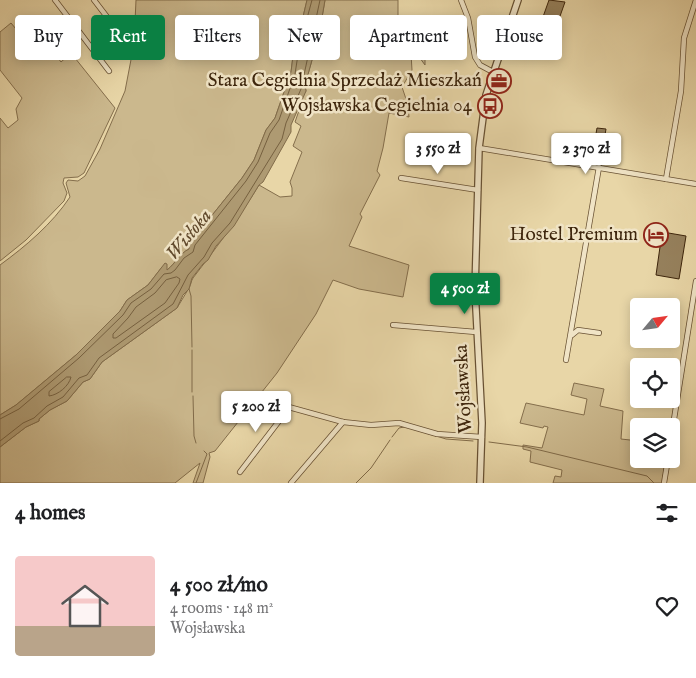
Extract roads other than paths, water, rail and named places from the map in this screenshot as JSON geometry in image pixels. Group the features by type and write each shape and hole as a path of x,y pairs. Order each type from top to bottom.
{"street":[{"path":"54,0 109,71"},
{"path":"94,0 106,15"},
{"path":"461,0 468,18 475,57 480,65 493,72"},
{"name":"Wojsławska","path":"480,483 482,437 476,332 479,148 483,108 493,72 518,0"},
{"path":"666,179 681,91 684,38 696,0"},
{"path":"479,148 696,184"},
{"path":"566,360 599,167"},
{"path":"401,178 478,190"},
{"path":"674,418 696,281"},
{"path":"393,325 476,332"},
{"path":"571,336 578,330 599,332"},
{"path":"240,472 287,407 343,422 371,425 399,423 437,434 482,437"},
{"path":"291,483 343,422"},
{"path":"664,483 666,468"}],"water":[{"path":"307,0 325,0 322,15 303,15"},
{"path":"292,60 312,60 305,85 306,91 291,125 291,132 263,182 259,185 234,226 192,278 189,289 183,295 177,308 102,362 90,379 83,382 67,401 50,410 39,421 26,427 0,447 0,415 16,405 76,355 120,311 127,300 148,285 165,263 167,264 167,270 189,249 190,241 242,178 254,160 266,130 275,118 291,72"}],"waterway":[{"path":"189,289 191,296 192,347"},
{"path":"192,350 192,392"},
{"path":"193,396 194,436 196,443"},
{"path":"392,437 399,428 404,427"},
{"path":"410,428 446,439 473,441"},
{"path":"356,483 371,468 390,440"},
{"path":"489,442 527,447 647,476 654,483"},
{"path":"196,483 207,454 204,451"}],"place":[{"name":"Stara Cegielnia Sprzedaż Mieszkań","path":"499,81"},
{"name":"Wojsławska Cegielnia 04","path":"490,106"},
{"name":"Hostel Premium","path":"656,235"}],"water label":[{"name":"Wisłoka","path":"189,235"}]}
